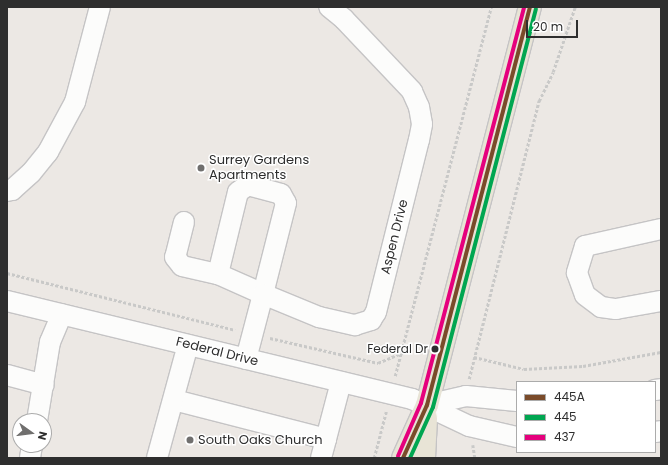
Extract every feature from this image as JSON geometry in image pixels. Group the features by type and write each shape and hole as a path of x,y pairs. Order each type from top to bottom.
{"main road":[{"path":"403,458 427,405 530,7"},
{"path":"424,458 427,405"}],"street":[{"path":"7,191 12,190 31,172 48,152 75,102 100,7"},
{"name":"Aspen Drive","path":"184,222 176,257 182,266 218,274 319,317 355,325 371,320 376,312 422,124 419,107 412,91 349,13 329,7"},
{"path":"218,274 238,192 248,185 281,194 286,203 246,359"},
{"path":"661,229 585,246 578,273 585,295 601,307 616,309 661,301"},
{"name":"Federal Drive","path":"7,301 391,394 427,405 469,426 516,437"},
{"path":"39,413 50,342 62,314"},
{"path":"157,458 188,345"},
{"path":"7,375 44,385"},
{"path":"321,458 341,382"},
{"path":"427,405 466,396 516,401"},
{"path":"174,400 326,439"}],"path":[{"path":"374,458 491,7"},
{"path":"466,396 474,357 539,102 553,72 575,7"},
{"path":"7,272 252,334 378,363 402,353"},
{"path":"474,357 524,369 583,366 661,352"},
{"path":"469,426 475,458"}],"transit line":[{"name":"437","path":"398,456 421,403 524,7"},
{"name":"445A","path":"403,458 427,405 530,7"},
{"name":"445","path":"410,458 433,407 536,9"}],"place":[{"name":"Surrey Gardens Apartments","path":"201,168"},
{"name":"Federal Dr","path":"435,349"},
{"name":"South Oaks Church","path":"190,440"}]}
